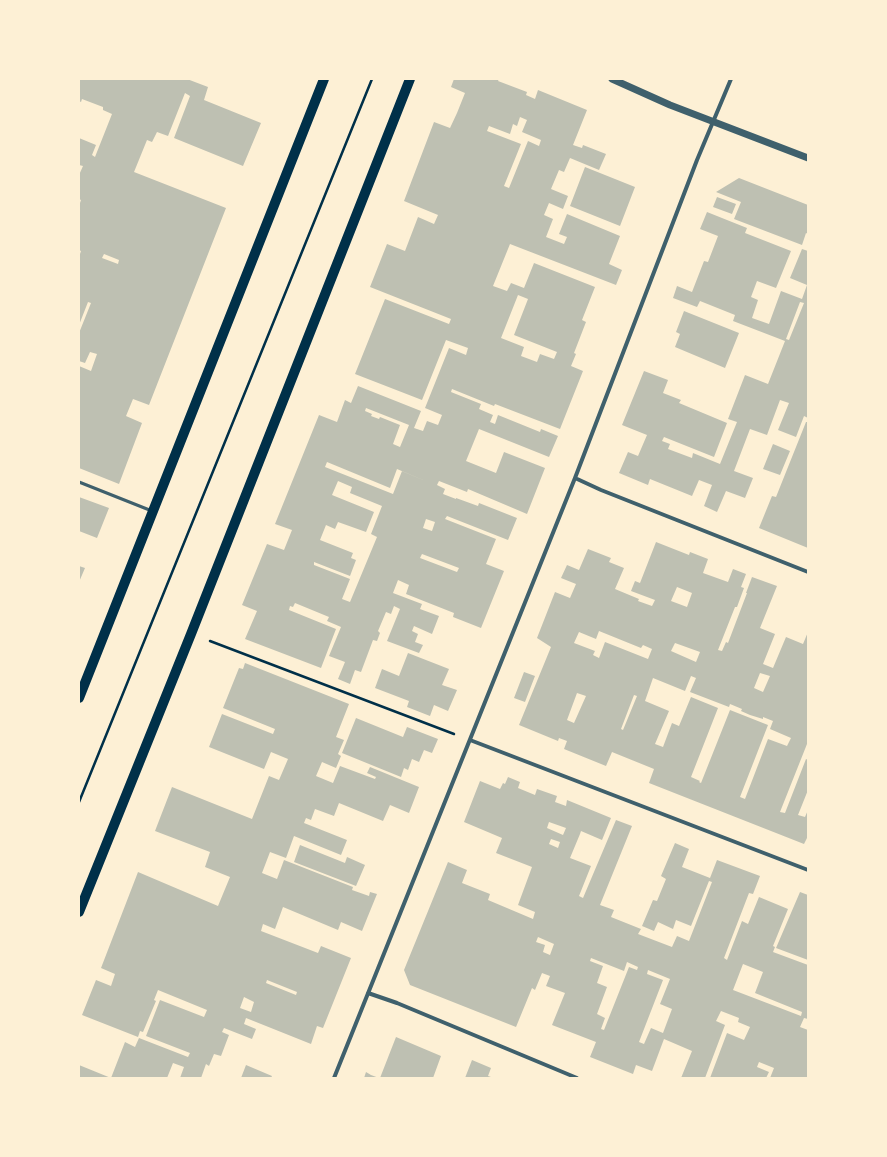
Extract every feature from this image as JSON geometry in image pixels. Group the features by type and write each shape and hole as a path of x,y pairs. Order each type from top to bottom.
{"main road":[{"path":"79,698 324,79"},
{"path":"79,912 191,634 410,79"}],"street":[{"path":"612,79 670,105 808,158"},
{"path":"334,1078 575,478 697,160 731,79"},
{"path":"575,478 601,490 808,572"},
{"path":"470,740 808,870"},
{"path":"368,993 397,1003 576,1078"}],"lane":[{"path":"79,482 153,512"}],"path":[{"path":"79,802 372,79"},
{"path":"191,634 470,740"}],"building":[{"path":"79,79 187,79 208,87 204,100 261,123 243,166 174,138 190,96 185,93 168,136 157,132 152,142 147,140 134,172 226,208 149,405 133,399 126,416 142,423 119,484 79,468 79,366 91,371 97,354 90,352 85,363 79,361 79,333 91,303 88,302 79,325 79,257 81,251 79,250 79,206 81,200 79,199 79,175 83,166 79,165 79,138 96,145 92,155 95,157 112,114 103,110 103,107 82,99 81,102 79,101","holes":["104,254 119,260 118,264 102,258"]},
{"path":"454,79 499,79 498,81 527,92 526,95 535,99 538,90 587,110 573,145 582,148 583,145 606,154 599,170 570,158 564,172 559,170 551,189 568,196 563,209 549,203 544,215 553,219 546,237 564,244 567,237 559,234 567,214 620,236 609,264 622,270 616,285 510,244 493,286 507,291 511,283 524,288 534,263 595,287 582,320 586,322 574,353 576,354 571,366 583,371 560,429 495,404 494,406 452,389 451,392 481,404 479,409 493,415 490,422 495,424 498,415 540,432 541,429 558,436 549,457 479,429 466,461 496,473 504,452 545,468 527,514 468,489 467,492 439,481 437,485 445,489 443,494 478,506 479,503 517,518 508,540 447,516 445,519 496,539 486,564 504,571 481,628 453,617 454,613 406,594 409,585 398,580 393,593 422,604 420,609 439,616 432,634 414,626 412,631 418,634 415,642 423,645 419,653 387,641 400,609 394,606 391,614 386,612 378,631 380,633 377,641 373,640 361,672 355,670 350,684 338,679 345,662 329,656 341,627 327,621 329,617 295,603 293,607 290,606 289,610 336,629 321,668 245,639 257,611 242,605 267,544 284,550 292,530 275,524 319,415 337,422 345,400 351,403 358,386 421,411 414,428 423,431 427,421 438,425 442,415 425,408 449,348 466,355 468,348 446,340 422,400 355,374 385,299 449,324 451,319 370,287 387,244 405,251 418,217 434,224 438,215 404,201 434,122 450,128 465,93 451,87","holes":["520,117 527,120 522,132 541,140 539,146 528,141 509,188 504,186 521,144 487,131 489,126 510,134 513,124 517,126","518,295 528,299 514,335 557,352 554,359 540,354 537,362 521,356 524,347 501,338","366,408 409,425 400,447 393,444 400,425 380,417 379,419 371,416 372,414 365,411","327,462 390,488 397,469 402,471 393,494 325,467","338,481 352,487 350,493 382,506 371,534 377,537 350,602 342,599 350,579 314,565 314,562 350,576 356,560 351,558 353,553 320,540 326,525 335,529 338,522 366,532 374,512 332,495","426,519 435,522 432,531 423,528","422,554 459,568 457,572 420,558"]},
{"path":"585,167 635,187 620,226 570,206"},
{"path":"739,178 808,205 808,234 806,233 802,245 734,219 741,202 716,192"},
{"path":"717,197 736,204 732,214 713,207"},
{"path":"707,212 747,228 745,233 791,251 776,288 757,281 751,297 758,300 752,318 769,324 781,291 802,299 807,285 790,278 802,249 808,251 808,418 804,416 796,437 778,430 789,403 780,400 767,435 750,429 734,471 753,478 745,498 726,491 717,512 704,506 712,485 699,480 692,496 650,479 648,485 619,473 628,452 638,456 647,435 622,425 644,371 668,380 663,393 681,400 679,403 727,423 714,457 664,437 662,441 670,444 668,449 692,458 693,453 720,464 737,422 728,419 745,375 768,384 785,341 733,321 735,315 700,301 697,307 673,298 677,286 692,292 704,261 708,262 718,236 700,229","holes":["800,302 804,303 789,340 786,339"]},
{"path":"684,311 739,333 725,368 675,347 680,334 676,332"},
{"path":"806,422 808,422 808,548 759,528 772,496 776,497"},
{"path":"773,444 790,451 780,475 763,469"},
{"path":"79,497 109,508 97,538 79,531"},
{"path":"656,542 689,555 690,552 708,559 703,573 728,582 733,569 746,574 741,587 744,588 737,607 735,607 718,650 722,651 726,642 728,643 752,577 777,586 760,628 775,634 763,664 773,668 786,637 803,644 808,632 808,744 780,812 785,813 806,759 808,760 808,790 798,815 805,817 808,810 808,836 804,844 649,783 654,769 612,752 606,766 564,749 567,741 559,738 558,741 519,725 551,647 537,638 555,592 570,598 576,584 561,578 567,565 579,570 588,549 611,558 609,562 624,568 615,589 639,599 638,601 652,606 655,600 631,591 635,581 640,583","holes":["677,587 692,593 687,607 671,601","599,631 641,648 643,645 652,649 648,659 605,642 599,658 593,655 595,651 574,643 579,632 596,639","675,643 700,652 696,662 671,651","760,673 770,676 763,692 754,688","691,676 696,678 690,692 729,707 730,704 742,709 741,711 750,715 763,719 763,717 773,721 770,729 791,738 787,746 768,739 745,799 740,797 768,725 730,710 701,783 699,782 700,781 691,777 718,708 691,697 679,726 672,723 663,747 655,744 669,711 645,701 653,678 685,691","577,693 586,696 574,723 567,720","634,695 637,696 623,730 621,729"]},
{"path":"79,566 85,568 79,582"},
{"path":"408,653 449,669 442,685 457,690 448,711 434,705 430,716 407,707 409,701 375,688 382,669 399,676"},
{"path":"245,663 349,704 336,737 344,740 338,754 341,756 336,768 322,762 316,776 333,783 340,766 375,779 376,777 367,773 370,767 419,787 409,813 390,805 383,821 339,803 334,816 315,809 311,820 306,818 304,823 347,840 341,855 294,836 286,858 270,852 262,873 277,879 284,860 353,887 352,890 369,896 370,892 377,894 362,931 341,922 338,930 283,907 275,929 263,924 261,931 318,953 321,946 351,958 323,1028 317,1026 311,1044 246,1018 244,1024 256,1029 252,1039 224,1028 222,1032 229,1035 221,1056 214,1054 209,1066 206,1064 201,1078 180,1078 184,1067 173,1063 167,1078 111,1078 125,1042 135,1047 139,1038 188,1057 190,1053 146,1036 160,1000 204,1017 207,1010 158,990 154,1000 156,1001 143,1032 140,1031 138,1037 82,1015 96,980 111,986 115,974 101,968 138,872 218,906 230,877 205,867 210,852 155,831 172,787 252,819 269,776 279,780 288,759 271,752 264,769 209,747 222,714 273,734 275,729 223,708 239,668 243,669","holes":["267,980 297,992 296,995 266,983","244,997 254,1002 251,1012 240,1008"]},
{"path":"524,672 535,676 525,702 514,698"},
{"path":"356,718 403,737 407,727 438,739 432,753 424,750 419,762 412,759 408,770 404,768 401,777 342,753"},
{"path":"508,777 520,782 518,788 535,795 537,789 557,796 555,802 566,806 567,800 611,818 602,840 581,831 570,858 591,866 579,896 583,898 616,820 632,826 600,905 614,910 611,917 641,929 638,934 672,947 677,936 689,941 712,882 709,881 691,926 676,920 673,929 658,922 654,931 642,926 653,900 657,901 666,879 661,876 675,843 689,849 682,867 710,878 717,860 760,876 753,894 749,893 724,958 727,960 742,921 748,924 759,897 788,909 773,946 775,947 773,952 808,965 808,1019 804,1018 800,1027 808,1030 807,1078 770,1078 774,1068 759,1062 757,1067 769,1072 766,1078 710,1078 727,1033 744,1040 750,1027 738,1022 739,1018 721,1011 716,1021 725,1025 705,1078 681,1078 692,1051 664,1039 652,1071 636,1065 633,1074 590,1057 596,1042 552,1025 565,993 546,986 550,976 542,973 535,990 532,988 516,1027 410,985 404,970 448,862 467,870 462,883 490,894 488,900 533,919 535,912 518,905 532,867 496,853 502,838 464,822 480,781 500,789 503,783 505,784","holes":["549,822 566,828 563,835 547,828","551,839 560,842 558,848 549,844","538,937 554,944 550,955 543,952 545,945 536,942","591,958 624,971 627,962 638,967 637,970 629,967 604,1030 601,1029 605,1018 597,1014 607,987 597,983 603,966 590,961","743,964 763,972 755,993 802,1012 801,1016 733,990","648,970 670,979 660,1004 672,1009 663,1033 651,1028 644,1044 639,1042 663,980 647,974"]},
{"path":"300,845 345,863 347,857 365,865 356,886 294,862"},
{"path":"800,892 808,895 808,960 776,948"},
{"path":"396,1037 441,1056 433,1078 380,1078"},
{"path":"472,1060 491,1068 488,1076 494,1078 465,1078"},
{"path":"79,1065 111,1078 79,1078"},
{"path":"246,1065 272,1076 271,1078 241,1078"},
{"path":"366,1072 371,1075 379,1078 364,1078"}]}
